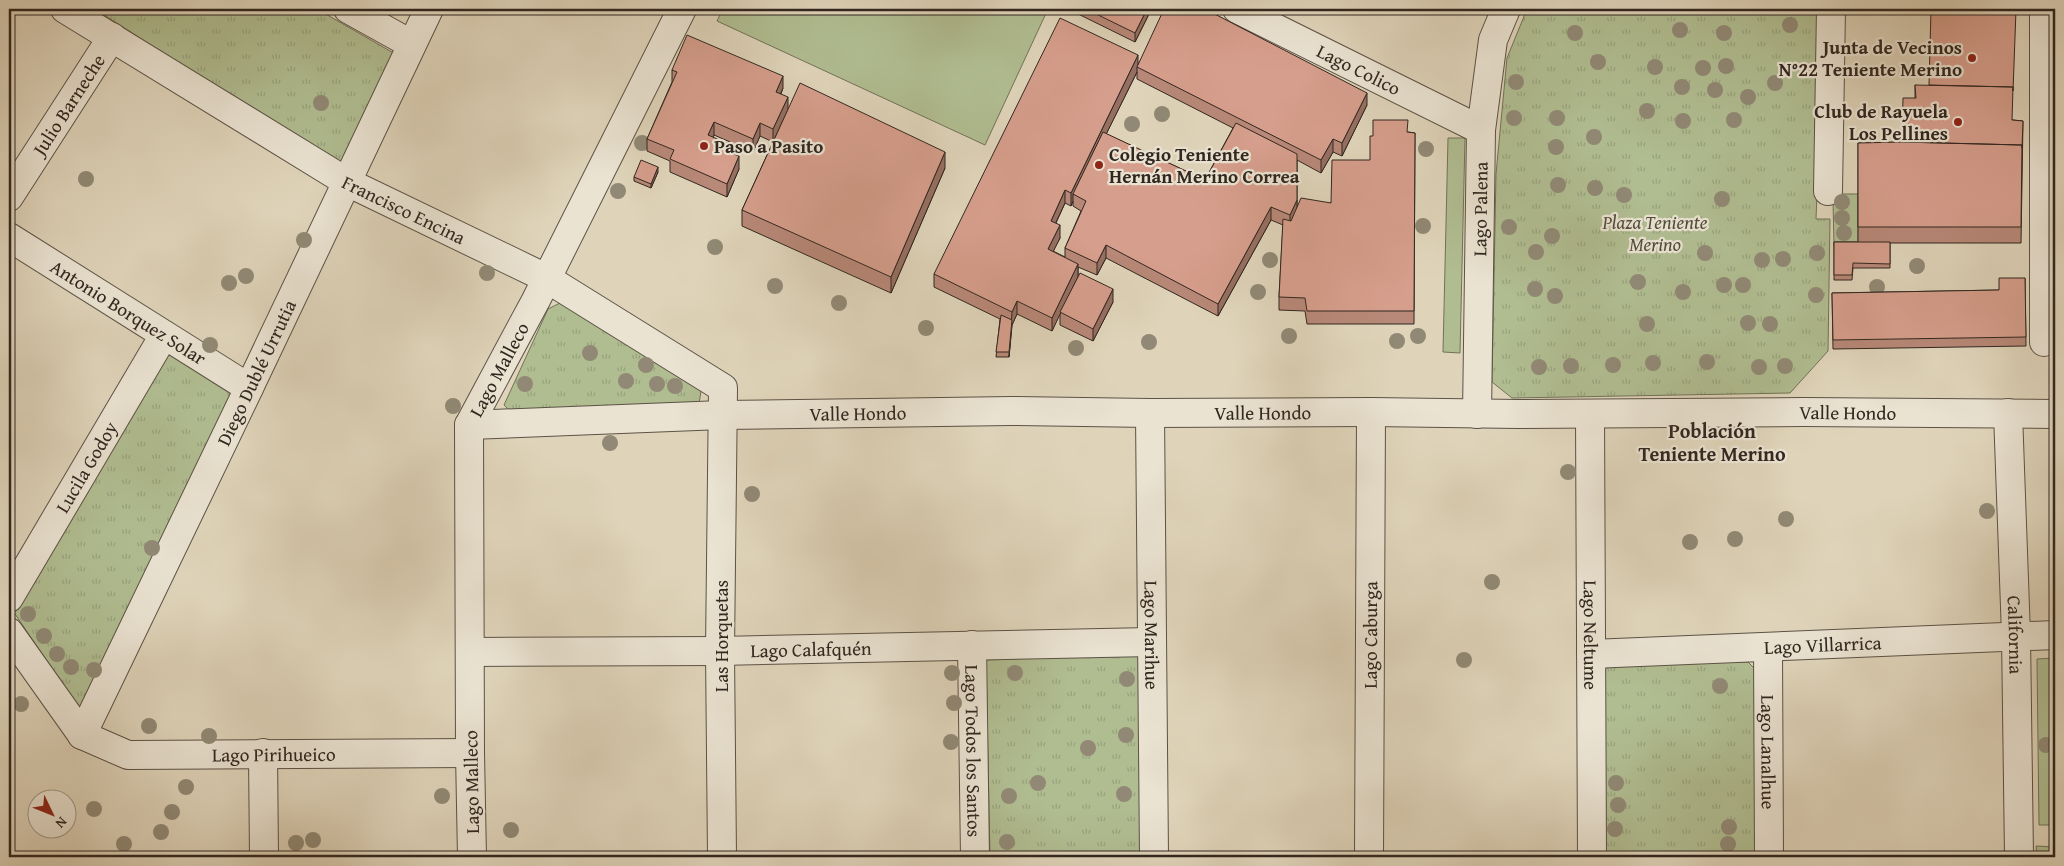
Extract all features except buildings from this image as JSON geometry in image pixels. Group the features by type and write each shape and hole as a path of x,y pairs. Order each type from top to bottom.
{"street":[{"name":"Francisco Encina","path":"65,9 347,182 546,278 723,388 722,415"},
{"path":"348,9 411,44"},
{"name":"Diego Dublé Urrutia","path":"82,735 428,9"},
{"name":"Lago Malleco","path":"472,857 469,425 546,278 682,9"},
{"name":"Lago Colico","path":"1237,9 1481,130"},
{"name":"Lago Palena","path":"1477,414 1481,130 1493,40 1506,9"},
{"path":"1828,191 1832,9"},
{"path":"2044,9 2044,342"},
{"name":"Julio Barneche","path":"9,197 112,37"},
{"name":"Antonio Borquez Solar","path":"9,237 249,388"},
{"name":"Lucila Godoy","path":"9,598 164,335"},
{"name":"Valle Hondo","path":"469,425 722,415 1012,411 1477,414 1793,412 2055,414"},
{"name":"Lago Caburga","path":"1369,857 1371,412"},
{"name":"Lago Marihue","path":"1150,413 1154,857"},
{"name":"California","path":"2008,413 2016,636 2019,857"},
{"name":"Lago Neltume","path":"1590,414 1592,857"},
{"name":"Las Horquetas","path":"722,415 724,438 720,651 722,857"},
{"path":"9,632 82,735"},
{"name":"Lago Villarrica","path":"1591,654 2055,635"},
{"name":"Lago Calafquén","path":"470,652 720,651 972,644 1151,642"},
{"name":"Lago Todos los Santos","path":"972,644 975,857"},
{"name":"Lago Lanalhue","path":"1768,647 1769,857"},
{"name":"Lago Pirihueico","path":"82,735 128,755 470,753"},
{"path":"263,753 264,857"}],"green space":[{"path":"95,9 317,9 397,55 342,163 239,102"},
{"path":"723,9 1048,9 985,145 717,21"},
{"name":"Plaza Teniente Merino","path":"1527,9 1824,9 1816,219 1830,219 1828,351 1790,393 1512,398 1492,382 1496,174 1507,58"},
{"path":"1448,138 1465,138 1460,353 1443,352"},
{"path":"1838,194 1858,194 1858,247 1834,247 1833,200"},
{"path":"560,303 702,385 699,404 510,411 504,405 548,309"},
{"path":"162,348 238,395 82,713 11,608"},
{"path":"1140,654 1142,857 990,857 986,660"},
{"path":"2054,658 2055,825 2039,825 2037,659"},
{"path":"1748,662 1761,675 1761,857 1601,857 1599,664"},
{"path":"2036,846 2054,847 2054,857 2037,857"}],"place":[{"name":"Junta de Vecinos N°22 Teniente Merino","path":"1972,58"},
{"name":"Club de Rayuela Los Pellines","path":"1958,122"},
{"name":"Paso a Pasito","path":"704,146"},
{"name":"Colegio Teniente Hernán Merino Correa","path":"1099,165"}],"district":[{"name":"Población Teniente Merino","path":"1712,442"}]}
